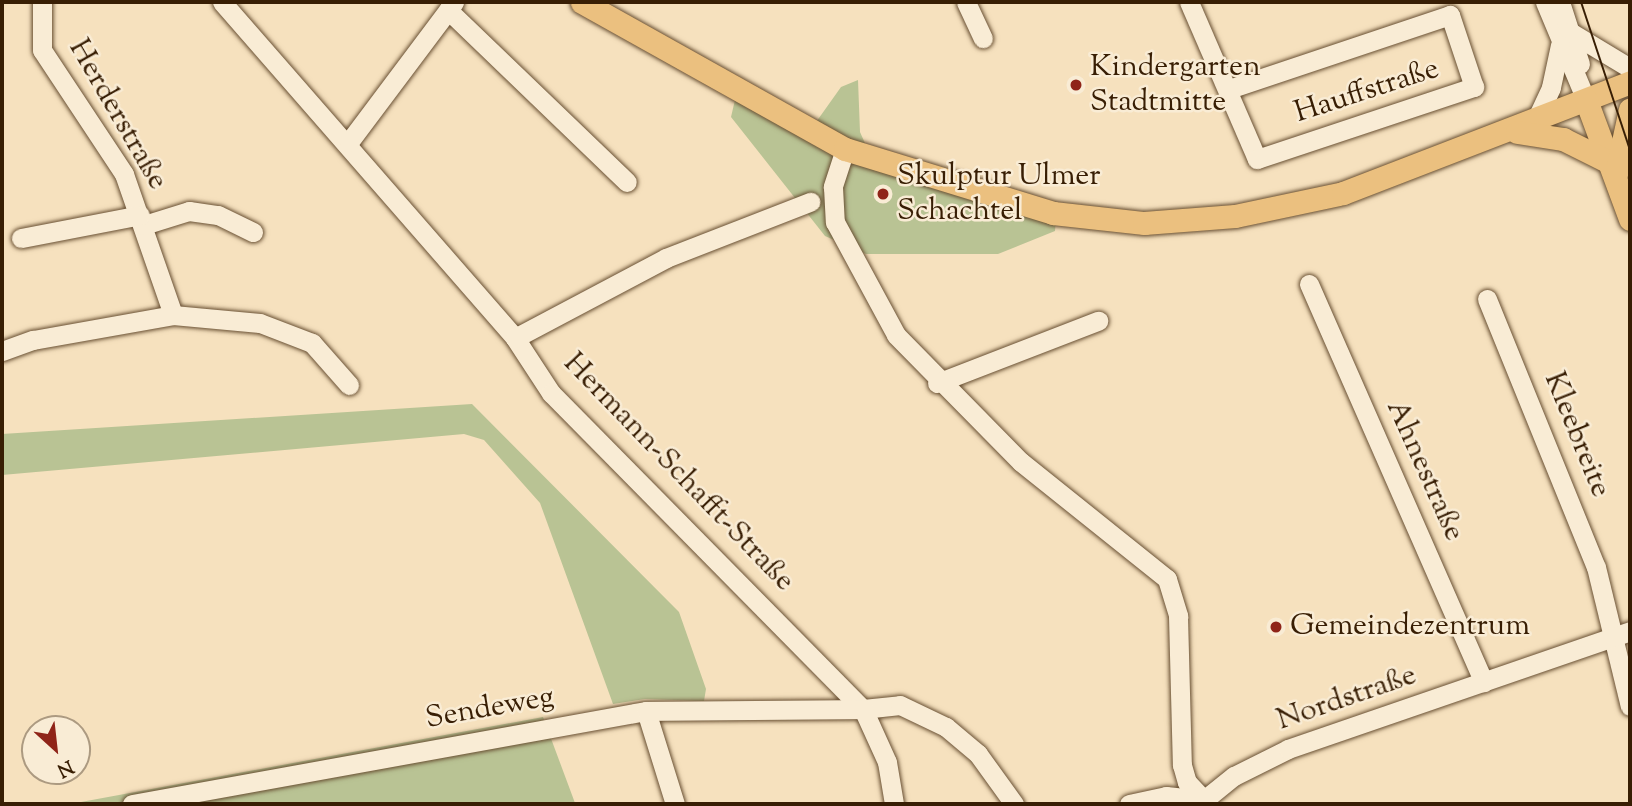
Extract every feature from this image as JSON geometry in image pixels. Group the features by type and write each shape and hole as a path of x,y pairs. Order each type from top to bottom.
{"main road":[{"path":"582,2 845,149 1053,213 1144,223 1235,216 1343,192 1511,132 1630,82"},
{"path":"1586,100 1630,219"},
{"path":"1612,170 1630,109"},
{"path":"1511,132 1563,139 1612,170"}],"street":[{"name":"Herderstraße","path":"42,2 43,50 124,174 173,315"},
{"name":"Hermann-Schafft-Straße","path":"222,2 349,142 515,338 551,393 863,709"},
{"path":"966,2 983,38"},
{"name":"Hauffstraße","path":"1189,2 1229,89 1257,159 1474,88 1450,15 1229,89"},
{"path":"1545,2 1565,38 1586,100"},
{"path":"1535,122 1551,86 1565,38 1560,2"},
{"path":"349,142 451,6 627,182"},
{"path":"1565,38 1630,68"},
{"path":"845,149 833,187 841,239 896,335 937,383 1021,462 1167,579 1178,616 1182,765 1188,782 1204,802"},
{"path":"515,338 666,258 810,202"},
{"name":"Herderstraße","path":"21,238 189,211 218,215 253,232"},
{"name":"Ahnestraße","path":"1309,284 1484,682"},
{"name":"Kleebreite","path":"1487,299 1568,491 1622,634 1630,706"},
{"path":"2,351 33,340 173,315 260,323 289,331 332,360 349,385"},
{"path":"937,383 1098,321"},
{"name":"Nordstraße","path":"1204,802 1234,776 1288,749 1622,634"},
{"path":"894,804 887,762 863,709 900,705 946,727 978,754 1014,804"},
{"name":"Sendeweg","path":"132,804 646,711 863,709"},
{"path":"646,711 675,804"},
{"path":"1129,804 1166,796 1204,802"}],"green space":[{"path":"858,80 860,132 868,150 1057,206 1055,231 998,254 866,254 825,236 731,117 738,87 814,125 841,87"},
{"path":"472,404 679,612 706,689 704,701 645,699 613,704 540,503 484,440 464,434 2,475 2,434"},
{"path":"543,717 575,803 59,804 81,802"}],"tram line":[{"path":"1581,2 1630,150"}],"place":[{"name":"Kindergarten Stadtmitte","path":"1076,85"},
{"name":"Skulptur Ulmer Schachtel","path":"883,194"},
{"name":"Gemeindezentrum","path":"1276,627"}]}
